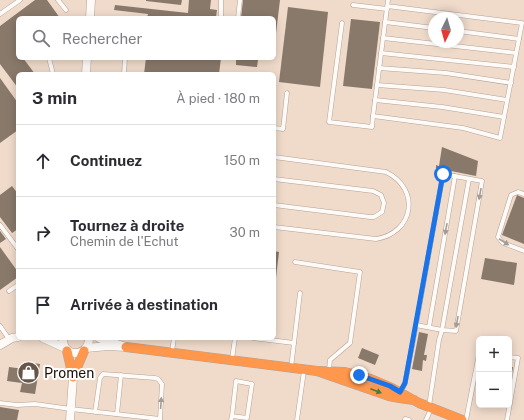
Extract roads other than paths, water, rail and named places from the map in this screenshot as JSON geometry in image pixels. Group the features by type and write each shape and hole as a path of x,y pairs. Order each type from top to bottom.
{"street":[{"path":"90,16 91,0"},
{"path":"86,72 87,60"},
{"path":"0,345 16,338"},
{"path":"47,340 77,353 108,346 126,347 305,370 347,372 390,386 414,400 461,420"},
{"path":"62,340 73,377 70,420"},
{"path":"73,377 89,340"},
{"path":"105,340 126,347"},
{"path":"317,371 386,395 414,400"}],"lane":[{"path":"0,14 20,0"},
{"path":"58,0 66,10"},
{"path":"221,0 221,16"},
{"path":"238,16 240,0"},
{"path":"342,23 329,122 372,127 388,0"},
{"path":"353,5 387,7 522,23 500,138 463,128 373,116"},
{"path":"385,22 428,27"},
{"path":"464,32 519,39"},
{"path":"383,38 516,53"},
{"path":"381,53 514,67"},
{"path":"50,60 52,72"},
{"path":"124,72 125,60"},
{"path":"379,68 446,73 511,82"},
{"path":"377,85 444,90 508,100"},
{"path":"276,128 283,129 287,93"},
{"path":"375,100 442,107 504,117"},
{"path":"276,157 386,172 393,175 403,185 408,198 409,206 405,220 396,231 390,235 376,239 276,227"},
{"path":"400,392 405,383 443,174 482,181 456,331 416,325"},
{"path":"429,327 455,176"},
{"path":"276,179 373,191 381,195 384,203 382,212 370,217 276,205"},
{"path":"426,420 430,407 439,340 469,179"},
{"path":"524,194 518,192 511,195 498,234 499,240 503,243 524,251"},
{"path":"0,225 16,246"},
{"path":"294,262 360,272 350,343 330,360 329,371"},
{"path":"9,291 16,286"},
{"path":"291,368 300,293"},
{"path":"0,326 10,339"},
{"path":"172,353 174,340"},
{"path":"232,361 235,340"},
{"path":"269,340 294,343"},
{"path":"507,420 518,358 512,357"},
{"path":"461,420 476,365"},
{"path":"297,420 305,370"},
{"path":"0,403 17,405 34,404 95,412 117,414 160,420 162,388 160,381 155,378 105,373 100,376 95,412"},
{"path":"117,414 121,375"},
{"path":"236,381 252,384 247,418 231,418 236,381"}],"place":[{"name":"Promen","path":"29,373"}]}
